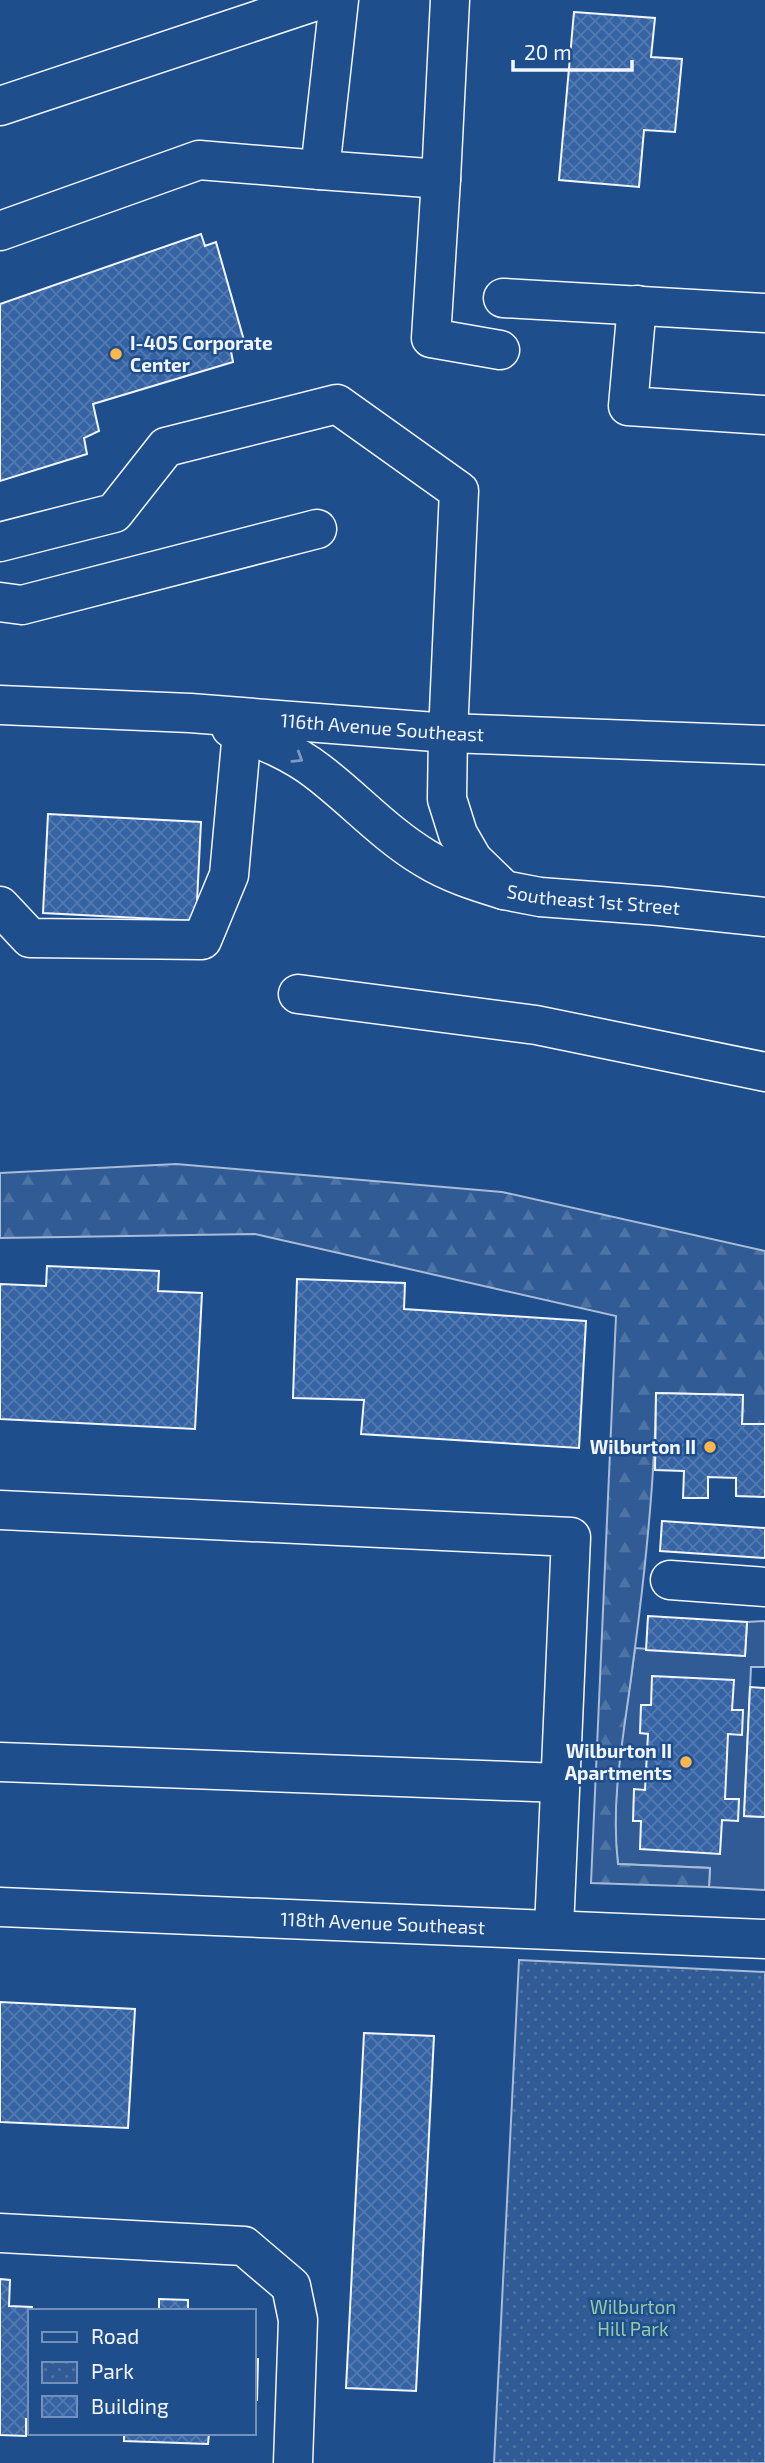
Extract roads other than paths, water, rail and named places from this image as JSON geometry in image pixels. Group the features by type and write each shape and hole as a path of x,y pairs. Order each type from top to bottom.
{"street":[{"path":"0,106 319,0"},
{"path":"320,170 339,0"},
{"path":"450,0 431,338 500,350"},
{"path":"2,222 199,160 441,178"},
{"path":"503,298 765,313"},
{"path":"637,305 628,406 765,415"},
{"name":"Southeast 1st Street","path":"0,542 114,513 166,447 337,404 459,491 447,733 447,799 458,834 473,860 504,890 540,897 765,917"},
{"path":"0,602 22,605 317,528"},
{"name":"116th Avenue Southeast","path":"0,705 190,713 447,733 765,745"},
{"path":"190,713 277,745 316,770 401,842 426,859 475,881 504,890"},
{"path":"0,906 30,938 202,940 229,876 242,732"},
{"path":"298,994 536,1025 765,1072"},
{"path":"0,1510 571,1537 554,1929"},
{"path":"670,1580 765,1587"},
{"path":"0,1762 560,1783"},
{"name":"118th Avenue Southeast","path":"0,1907 765,1939"},
{"path":"0,2233 244,2246 291,2286 298,2320 293,2463"}],"place":[{"name":"I-405 Corporate Center","path":"116,354"},
{"name":"Wilburton II","path":"710,1447"},
{"name":"Wilburton II Apartments","path":"686,1762"}],"park label":[{"name":"Wilburton Hill Park","path":"633,2318"}]}
